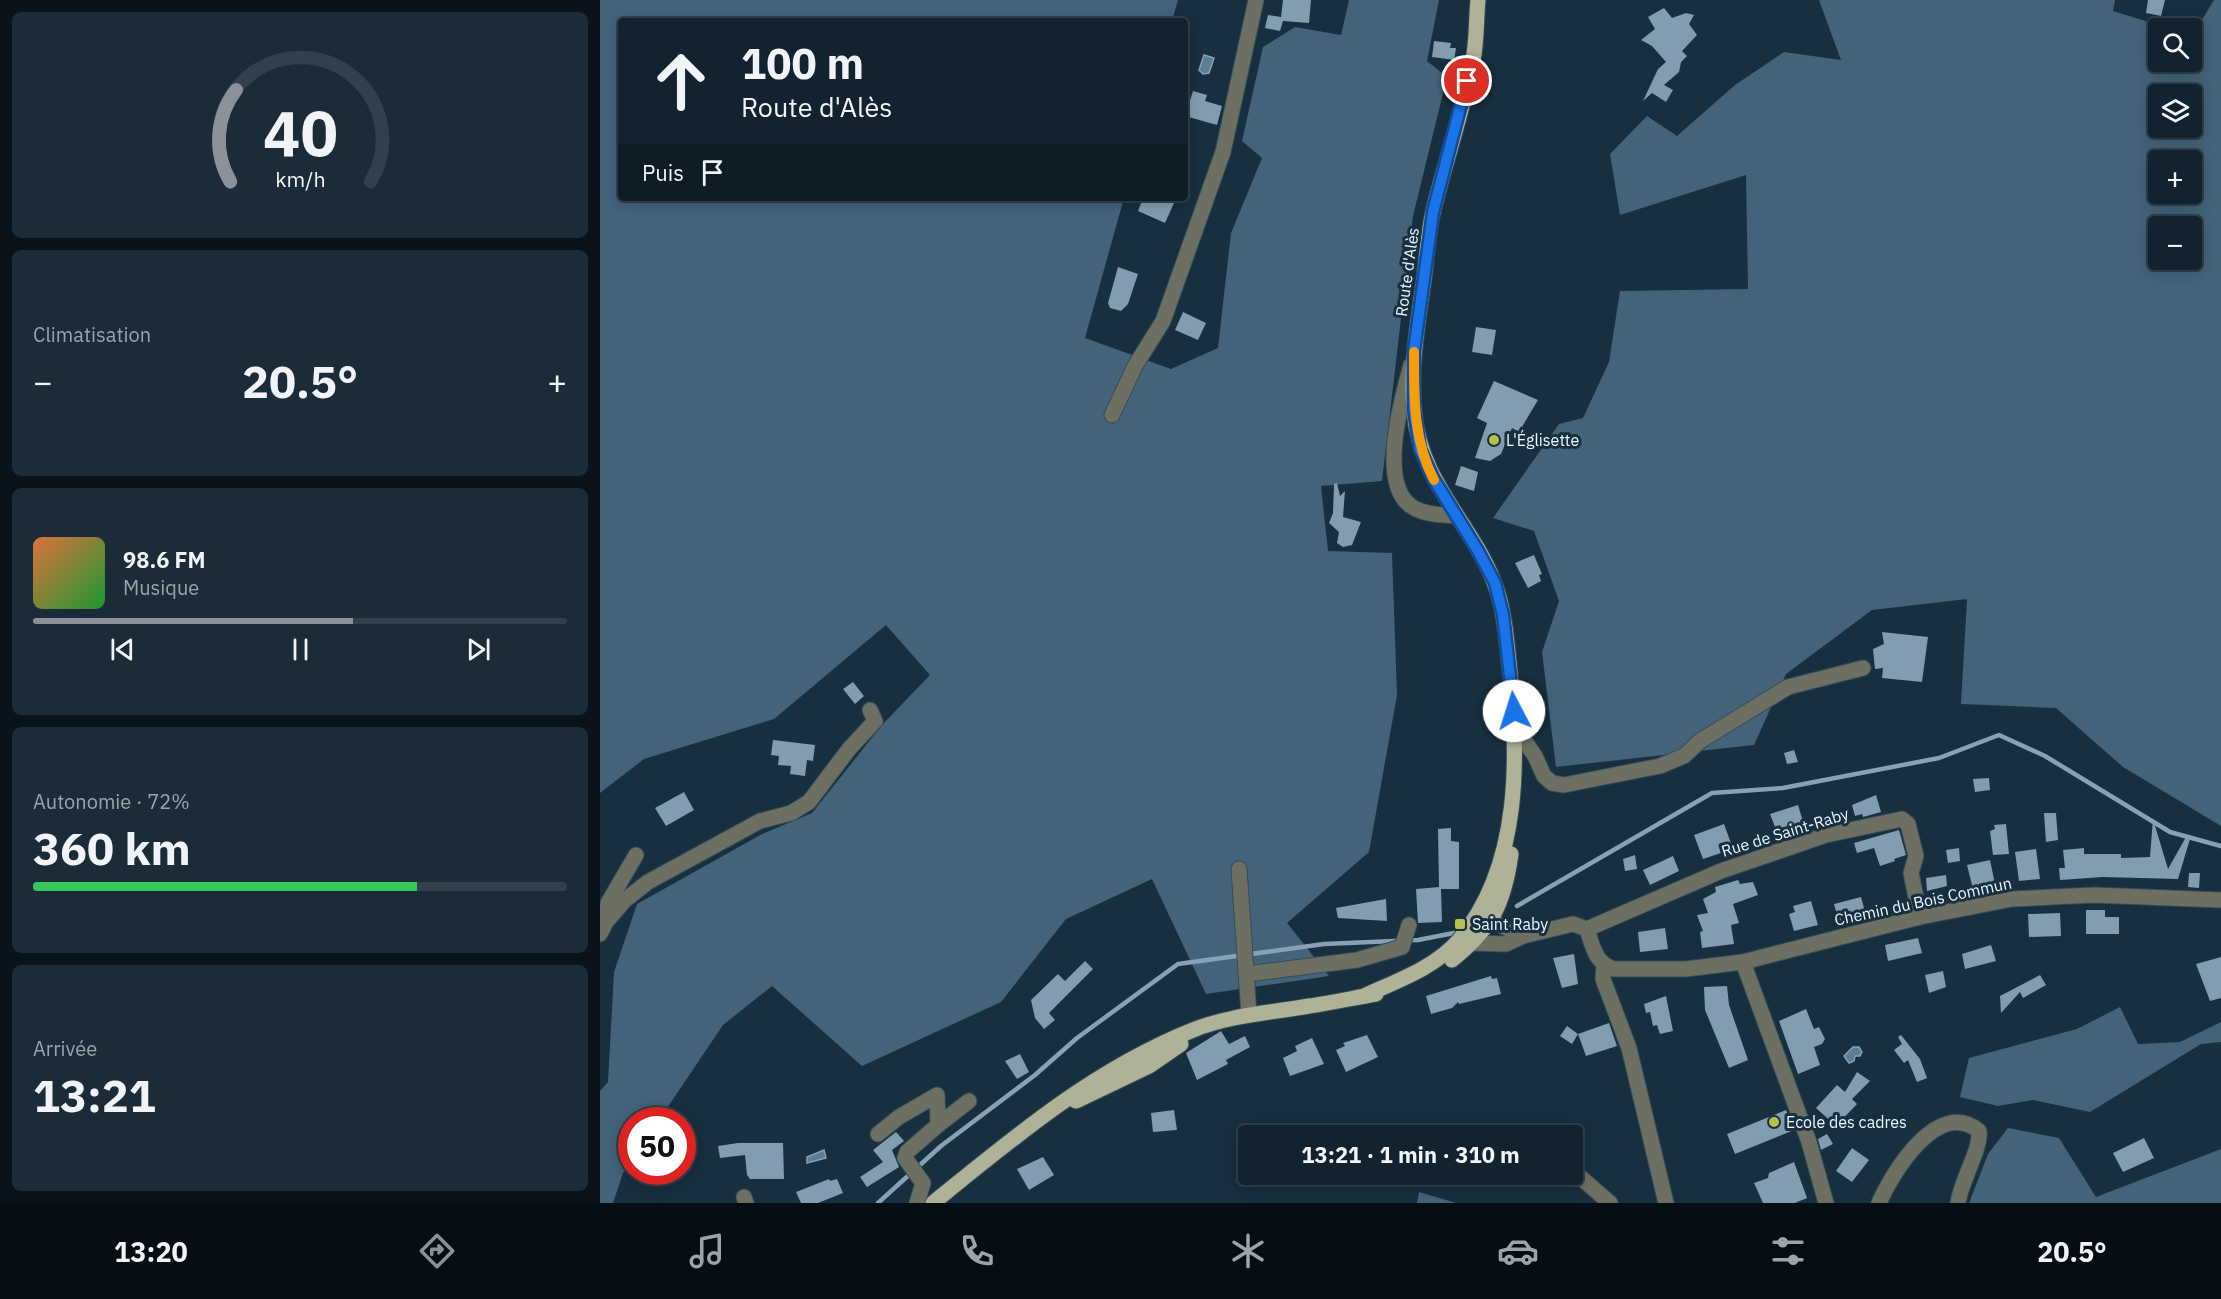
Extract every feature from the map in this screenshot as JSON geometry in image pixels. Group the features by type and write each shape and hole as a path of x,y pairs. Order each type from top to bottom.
{"main road":[{"name":"Route d'Alès","path":"1478,0 1473,59 1433,212 1414,351 1414,409 1420,449 1433,478 1495,583 1503,615 1515,727 1511,805"},
{"path":"933,1203 1025,1128 1059,1106 1072,1103 1149,1066 1208,1025 1249,1015 1365,996 1401,986 1444,967 1471,944 1490,920 1506,888 1514,824 1511,805"},
{"path":"1365,996 1438,959 1457,943 1472,924 1487,902 1498,873 1511,805"}],"street":[{"path":"1112,415 1135,366 1163,321 1220,162 1256,0"},
{"path":"1414,351 1401,404 1394,457 1397,488 1413,508 1433,514 1454,513"},
{"path":"1515,727 1535,756 1544,776 1552,783 1564,785 1660,766 1684,756 1700,741 1788,687 1863,668"},
{"path":"603,928 625,900 648,882 760,821 791,813 809,802 849,749 876,721 870,710"},
{"name":"Rue de Saint-Raby","path":"1587,929 1720,871 1826,835 1902,819 1908,824 1916,856 1911,873 1920,917"},
{"path":"603,928 608,903 636,855"},
{"path":"1239,869 1249,1015"},
{"name":"Chemin du Bois Commun","path":"1604,965 1614,969 1686,969 1743,962 1920,917 2012,899 2094,895 2221,900"},
{"path":"1490,920 1523,936"},
{"path":"1471,944 1506,944 1523,936 1573,924 1587,929 1597,958 1604,965 1604,979 1629,1048 1666,1203"},
{"path":"1247,971 1357,960 1406,936"},
{"path":"1743,962 1809,1142 1826,1203"},
{"path":"878,1134 899,1117 937,1095 938,1125"},
{"path":"917,1203 923,1183 905,1158 907,1152 969,1101"},
{"path":"1880,1203 1893,1175 1916,1146 1944,1124 1959,1121 1971,1124 1979,1131 1980,1141 1960,1186 1958,1203"},
{"path":"1583,1180 1610,1203"}],"shaded area":[{"path":"600,0 1178,0 1173,18 618,18 618,201 1123,201 1085,338 1171,369 1218,348 1231,233 1262,158 1242,141 1263,47 1295,27 1341,35 1349,0 1439,0 1427,61 1447,77 1413,216 1382,481 1321,486 1328,551 1392,553 1397,695 1369,852 1287,923 1329,976 1206,994 1152,879 1066,919 1001,1002 862,1066 772,986 723,1025 668,1107 618,1107 619,1185 613,1203 600,1203 600,1091 608,1082 614,972 637,904 762,834 812,813 882,725 930,675 886,625 774,719 644,759 600,793"},
{"path":"1819,0 2115,0 2113,11 2148,22 2148,72 2202,72 2202,20 2214,0 2221,0 2221,826 2123,767 2056,708 1961,704 1967,599 1872,610 1786,674 1754,745 1556,767 1542,652 1559,601 1534,531 1493,518 1559,424 1583,418 1609,362 1620,291 1748,289 1746,175 1620,215 1610,154 1647,116 1677,136 1735,85 1784,52 1841,60"},
{"path":"1204,55 1214,58 1209,73 1203,74 1199,70"},
{"path":"2120,1007 2138,1044 2180,1042 2221,1022 2221,1042 2201,1044 2090,1112 2033,1100 1998,1106 1960,1097 1969,1058 2077,1029"},
{"path":"1853,1047 1859,1047 1862,1052 1849,1063 1844,1056"},
{"path":"2008,1128 2059,1138 2096,1197 2221,1149 2221,1203 1969,1203 1988,1154"},
{"path":"824,1150 826,1158 807,1163 807,1157"},
{"path":"1419,1192 1456,1203 1417,1203"}],"building":[{"path":"1283,0 1311,0 1309,23 1283,21 1280,31 1265,28 1268,15 1281,17"},
{"path":"2148,0 2165,0 2161,16 2146,13"},
{"path":"1664,8 1672,18 1686,13 1694,15 1689,24 1697,35 1682,51 1687,56 1681,62 1679,72 1664,85 1673,90 1666,102 1652,93 1643,101 1658,69 1666,62 1652,46 1641,40 1655,29 1648,17"},
{"path":"1434,41 1451,43 1450,48 1456,48 1454,60 1432,57"},
{"path":"1193,91 1207,95 1205,101 1222,106 1217,125 1188,117 1188,107"},
{"path":"1142,201 1174,203 1165,223 1138,211"},
{"path":"1118,267 1138,274 1128,304 1121,311 1110,308 1108,303"},
{"path":"1183,312 1206,323 1198,340 1175,330"},
{"path":"1476,327 1496,330 1492,355 1472,352"},
{"path":"1494,381 1538,400 1519,432 1512,428 1501,454 1490,461 1475,458 1487,423 1477,418"},
{"path":"1461,466 1478,472 1474,491 1455,485"},
{"path":"1337,483 1340,496 1345,491 1343,517 1361,522 1352,545 1343,547 1337,543 1339,532 1329,523 1333,513 1334,484"},
{"path":"1534,555 1542,574 1539,575 1541,581 1528,588 1515,563"},
{"path":"1882,632 1928,637 1922,682 1882,678 1883,668 1875,669 1873,649 1884,644"},
{"path":"853,682 864,696 855,704 843,689"},
{"path":"773,740 815,745 813,761 807,760 805,776 790,774 791,766 778,765 779,756 771,755"},
{"path":"1794,750 1798,762 1787,764 1784,753"},
{"path":"1989,778 1990,790 1975,792 1973,779"},
{"path":"684,792 694,810 666,826 655,808"},
{"path":"1876,795 1881,812 1863,817 1862,814 1855,816 1852,805"},
{"path":"1798,805 1805,828 1784,835 1780,825 1775,827 1770,814"},
{"path":"2044,813 2056,813 2058,840 2046,842"},
{"path":"2153,819 2168,869 2186,837 2190,839 2178,879 2103,877 2060,880 2059,868 2065,868 2063,850 2084,848 2084,854 2121,854 2121,858 2150,857"},
{"path":"1724,824 1733,849 1703,859 1694,835"},
{"path":"2006,824 2009,854 1993,855 1990,831 1995,829 1994,825"},
{"path":"1451,828 1451,841 1459,842 1459,889 1441,889 1442,922 1418,923 1416,889 1439,887 1438,829"},
{"path":"1899,830 1906,855 1880,866 1874,848 1857,853 1854,843"},
{"path":"1959,848 1960,861 1948,863 1946,850"},
{"path":"2036,849 2040,879 2019,881 2015,852"},
{"path":"1635,855 1637,869 1625,871 1623,859"},
{"path":"1673,856 1679,871 1650,885 1643,870"},
{"path":"1990,860 1995,884 1973,889 1967,865"},
{"path":"2189,873 2200,873 2199,888 2188,887"},
{"path":"1946,875 1947,886 1927,891 1926,878"},
{"path":"1738,880 1740,884 1753,882 1758,895 1733,904 1739,923 1731,925 1734,944 1702,948 1700,932 1703,931 1697,915 1708,913 1703,899 1716,892 1715,887"},
{"path":"1861,897 1866,915 1839,922 1834,904"},
{"path":"1386,899 1387,921 1338,918 1336,908"},
{"path":"1811,901 1818,925 1794,931 1789,914 1795,912 1793,906"},
{"path":"2086,910 2105,910 2105,917 2119,917 2119,934 2086,934"},
{"path":"2060,913 2061,936 2029,937 2028,914"},
{"path":"1665,928 1668,949 1640,952 1638,932"},
{"path":"1918,938 1922,953 1888,961 1885,945"},
{"path":"1991,945 1996,961 1965,969 1962,954"},
{"path":"1574,954 1578,984 1562,988 1553,958"},
{"path":"2221,957 2221,998 2210,1001 2196,964"},
{"path":"1085,961 1093,969 1049,1013 1055,1020 1044,1029 1035,1018 1031,1000 1058,974 1065,981"},
{"path":"1943,971 1946,987 1929,993 1925,975"},
{"path":"2040,975 2046,985 2023,998 2020,992 2001,1013 2000,996"},
{"path":"1491,976 1492,979 1497,978 1501,994 1459,1004 1458,1002 1452,1008 1431,1014 1426,996"},
{"path":"1727,986 1729,1005 1748,1060 1729,1068 1705,1010 1704,987"},
{"path":"1666,996 1673,1031 1660,1034 1657,1025 1653,1026 1650,1012 1646,1013 1644,1004"},
{"path":"1806,1009 1814,1029 1819,1027 1825,1039 1822,1044 1814,1047 1820,1065 1798,1074 1779,1021"},
{"path":"1609,1023 1617,1046 1586,1056 1578,1034"},
{"path":"1567,1026 1578,1034 1572,1044 1560,1036"},
{"path":"1221,1031 1229,1044 1245,1036 1250,1047 1226,1060 1228,1064 1197,1080 1186,1053"},
{"path":"1367,1035 1378,1057 1346,1072 1336,1050 1345,1046 1343,1043"},
{"path":"1901,1035 1920,1059 1927,1078 1917,1082 1908,1060 1904,1063 1894,1050 1902,1044 1898,1037"},
{"path":"1312,1038 1324,1064 1290,1076 1283,1058 1297,1051 1295,1046"},
{"path":"1020,1054 1029,1072 1017,1079 1005,1061"},
{"path":"1857,1072 1870,1081 1852,1099 1857,1104 1836,1126 1816,1108 1837,1085 1845,1092"},
{"path":"1174,1110 1177,1130 1153,1132 1151,1113"},
{"name":"Ecole des cadres","path":"1786,1110 1794,1130 1735,1154 1727,1134"},
{"path":"896,1132 904,1141 892,1150 899,1167 867,1187 860,1177 883,1162 873,1150"},
{"path":"1827,1134 1833,1144 1821,1150 1818,1139"},
{"path":"2144,1138 2154,1158 2123,1172 2113,1153"},
{"path":"738,1143 783,1143 784,1179 750,1179 747,1175 745,1155 720,1158 718,1146"},
{"path":"1852,1148 1869,1160 1852,1182 1836,1171"},
{"path":"1043,1157 1054,1175 1029,1190 1017,1169"},
{"path":"1794,1162 1807,1198 1795,1203 1763,1203 1754,1183 1768,1178 1769,1173"},
{"path":"829,1179 830,1181 837,1179 843,1193 818,1203 801,1203 796,1192"}],"waterway":[{"path":"1517,906 1712,793 1783,788 1939,758 1999,735 2045,756 2170,832 2221,846"},
{"path":"878,1203 941,1146 1035,1075 1077,1038 1178,964 1324,944 1418,940 1454,933"}],"slow traffic":[{"path":"1414,352 1414,409 1420,449 1434,480"}],"place":[{"name":"L'Églisette","path":"1494,440"},
{"name":"Saint Raby","path":"1460,924"},
{"name":"Ecole des cadres","path":"1774,1122"}],"route":[{"path":"1467,81 1433,212 1414,351 1414,409 1420,449 1433,478 1495,583 1503,615 1514,711"}]}
